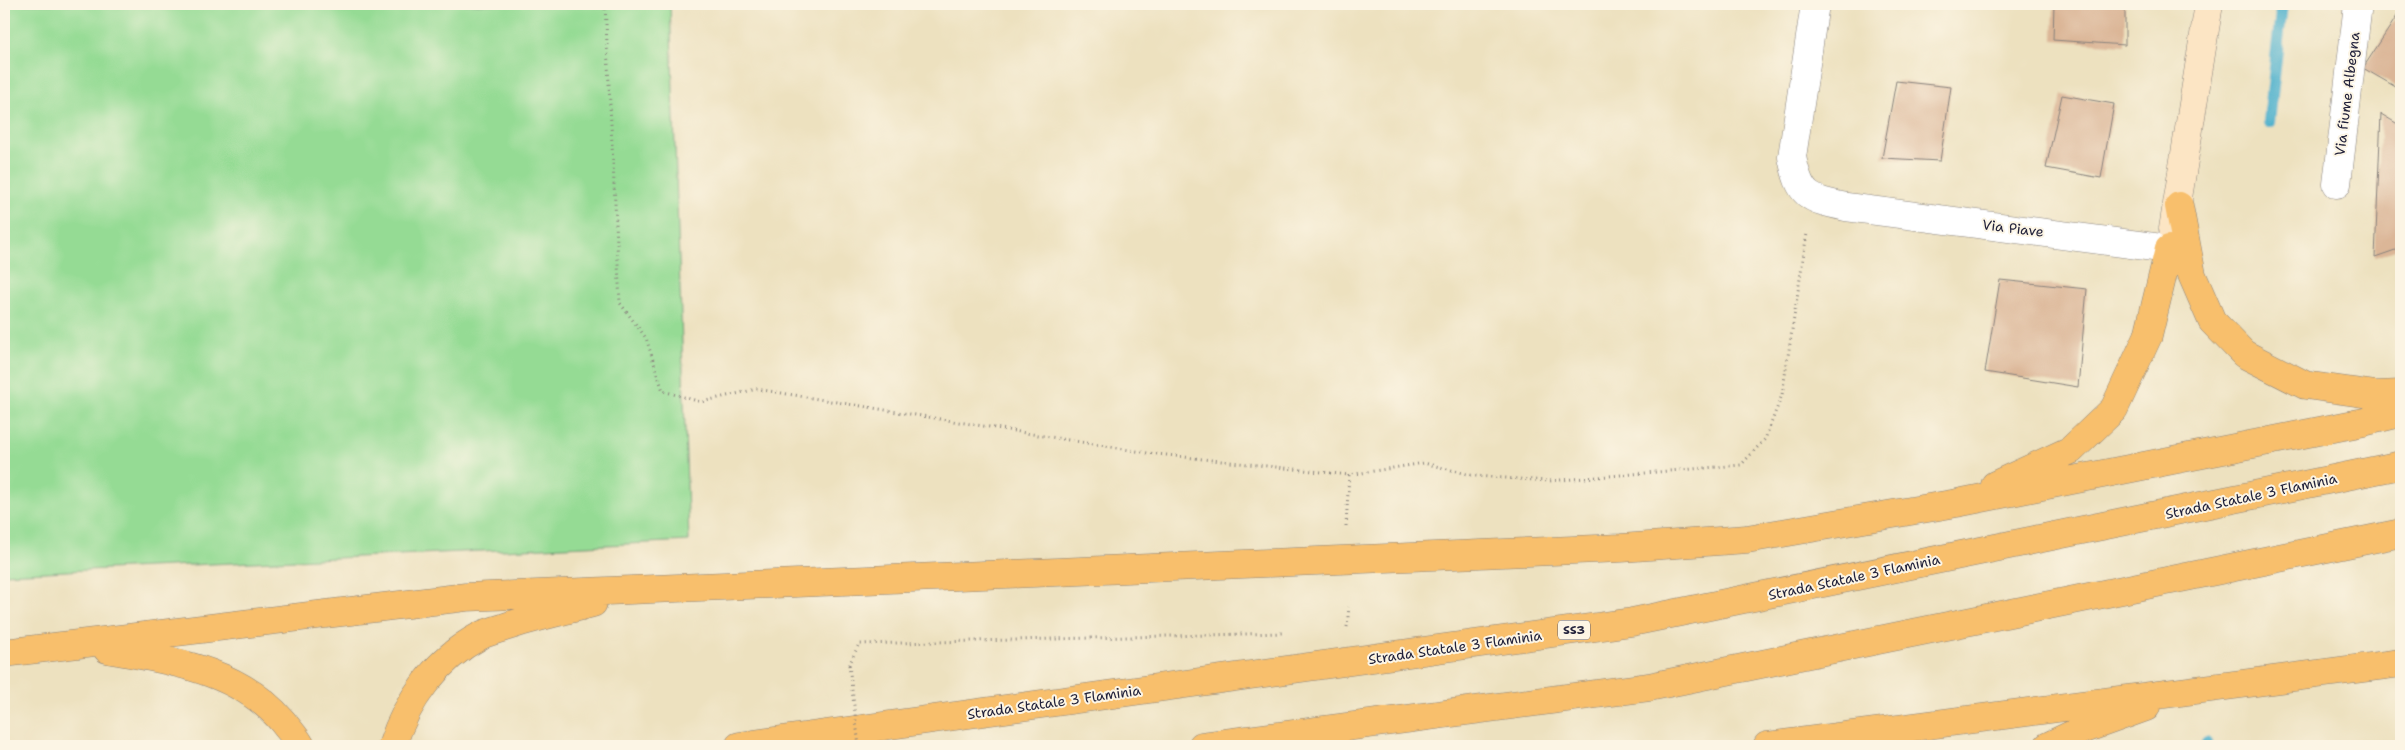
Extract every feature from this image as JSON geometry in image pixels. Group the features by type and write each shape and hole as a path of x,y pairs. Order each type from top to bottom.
{"highway":[{"path":"2178,206 2195,283 2212,321 2244,354 2304,385 2376,395 2401,394"},
{"path":"1957,503 2071,450 2114,408 2148,336 2169,249"},
{"path":"4,653 466,597 1631,547 1747,538 1957,503 2401,413"},
{"name":"Strada Statale 3 Flaminia","path":"739,746 1632,622 2401,465"},
{"path":"1202,746 1649,687 2401,533"},
{"path":"392,746 397,730 413,698 450,655 481,635 530,619 654,589"},
{"path":"80,644 160,659 221,676 244,687 271,708 301,746"},
{"path":"1767,746 2401,663"},
{"path":"2048,746 2079,731 2190,692"}],"main road":[{"path":"2169,249 2178,206 2209,4"}],"street":[{"path":"1815,4 1792,157 1796,180 1806,193 1819,202"},
{"name":"Via fiume Albegna","path":"2337,184 2358,4"},
{"name":"Via Piave","path":"1819,202 2169,249"}],"path":[{"path":"604,4 620,303 646,338 663,391 700,402 757,389 1148,453 1349,475 1424,463 1475,476 1550,481 1741,465 1765,439 1782,395 1806,235 1819,202"},
{"path":"1346,533 1349,475"},
{"path":"1339,630 1347,629 1349,607"},
{"path":"858,746 849,665 859,644 1286,633"}],"green space":[{"path":"4,4 670,4 689,541 4,574"}],"building":[{"path":"2054,4 2125,4 2125,45 2053,40"},
{"path":"2401,10 2401,90 2363,68"},
{"path":"1896,81 1951,87 1940,161 1882,158"},
{"path":"2062,95 2114,104 2101,178 2046,168"},
{"path":"2381,114 2401,126 2401,248 2375,257"},
{"path":"2000,280 2087,289 2078,387 1985,372"}],"waterway":[{"path":"2269,122 2282,4"}]}
